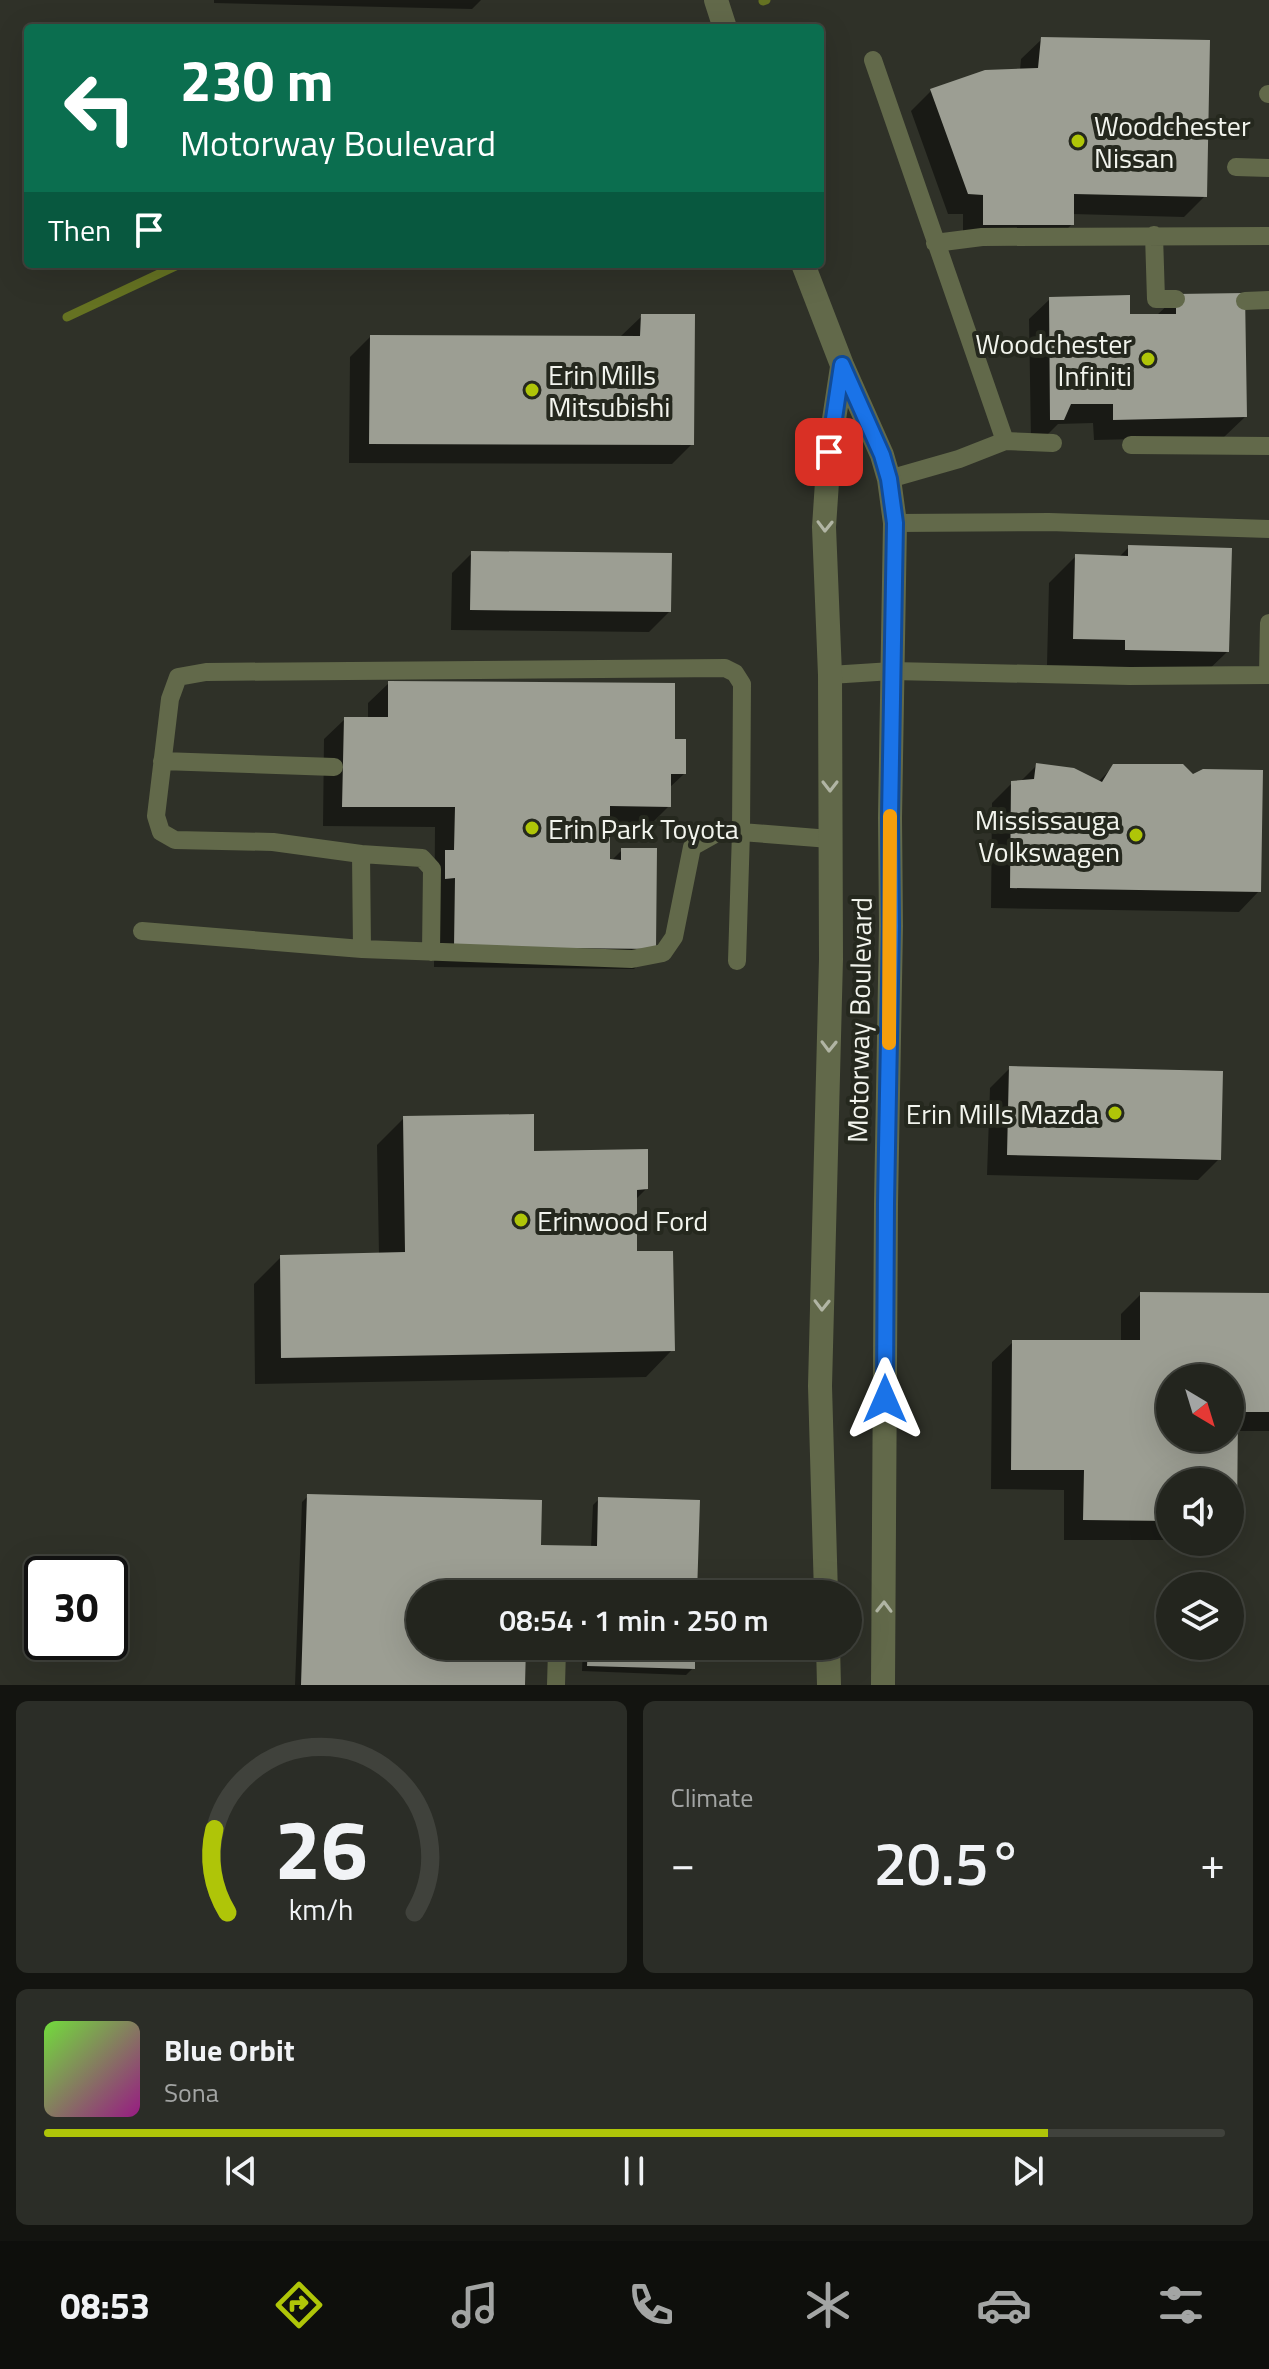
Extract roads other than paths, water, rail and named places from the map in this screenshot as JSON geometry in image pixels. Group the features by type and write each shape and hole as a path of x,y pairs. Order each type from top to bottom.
{"street":[{"path":"716,0 724,24"},
{"name":"Motorway Boulevard","path":"805,268 842,365 882,455 895,523 883,1685"},
{"name":"Motorway Boulevard","path":"826,1580 820,1386 831,959 830,675 824,527 829,452 842,365"},
{"path":"828,1660 829,1685"}],"lane":[{"path":"873,60 1005,441"},
{"path":"1236,167 1269,168"},
{"path":"1154,235 1156,299 1176,299"},
{"path":"935,243 982,237 1269,236"},
{"path":"1245,301 1269,300"},
{"path":"889,479 959,459 1005,441 1053,443"},
{"path":"1131,445 1269,446"},
{"path":"895,523 1049,522 1269,529"},
{"path":"830,675 892,671 1130,676 1269,675 1269,623"},
{"path":"431,952 432,869 422,858 361,854 273,842 175,840 161,832 156,816 162,761 170,699 178,677 206,672 725,668 735,673 742,684 737,961"},
{"path":"162,761 334,767"},
{"path":"142,931 362,949 632,959 663,953 674,937 692,847 717,833 830,839"},
{"path":"361,854 362,949"},
{"path":"556,1685 557,1660"}],"waterway":[{"path":"67,317 171,268"}],"place":[{"name":"Woodchester Nissan","path":"1078,141"},
{"name":"Woodchester Infiniti","path":"1148,359"},
{"name":"Erin Mills Mitsubishi","path":"532,390"},
{"name":"Erin Park Toyota","path":"532,828"},
{"name":"Mississauga Volkswagen","path":"1136,835"},
{"name":"Erin Mills Mazda","path":"1115,1113"},
{"name":"Erinwood Ford","path":"521,1220"}]}
